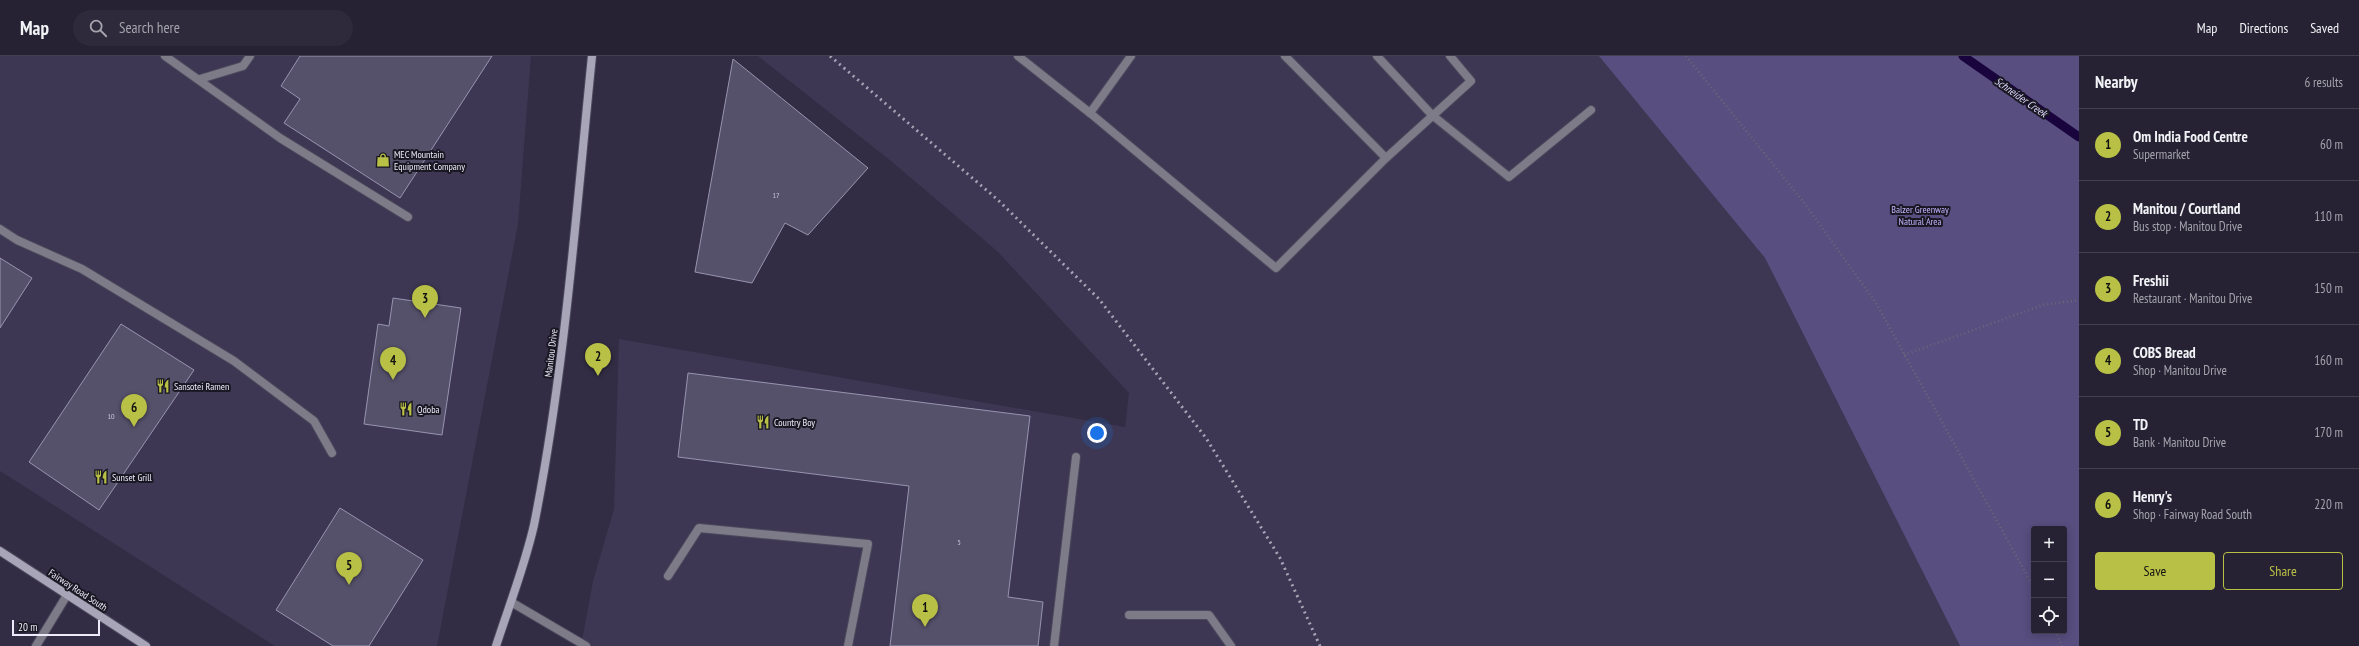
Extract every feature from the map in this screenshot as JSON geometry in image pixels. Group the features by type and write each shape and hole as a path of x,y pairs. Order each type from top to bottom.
{"main road":[{"name":"Manitou Drive","path":"496,646 511,602 533,526 554,401 568,291 592,56"},
{"name":"Fairway Road South","path":"0,551 146,646"}],"lane":[{"path":"165,56 200,79 280,138 408,217"},
{"path":"200,79 244,66 250,56"},
{"path":"1018,56 1090,112 1276,268 1386,158 1432,115 1471,82 1450,56"},
{"path":"1090,112 1131,56"},
{"path":"1285,56 1386,158"},
{"path":"1377,56 1432,115 1509,177 1591,110"},
{"path":"0,229 17,240 82,269 234,361 314,422 332,453"},
{"path":"1054,646 1076,457"},
{"path":"668,576 699,528 868,544 848,646"},
{"path":"36,646 67,594"},
{"path":"511,602 586,646"},
{"path":"1129,615 1210,615 1231,646"}],"path":[{"path":"1686,56 1805,204 1876,303 2031,583"},
{"path":"1904,355 2043,305 2079,300"},
{"path":"2056,634 2062,646"}],"shaded area":[{"path":"0,56 531,56 518,224 437,646 275,646 0,471"},
{"path":"758,56 1602,56 1710,187 1765,258 1960,646 581,646 593,581 614,509 619,339 1125,427 1129,393 997,251 891,161"}],"green space":[{"name":"Balzer Greenway Natural Area","path":"1599,56 2079,56 2079,646 1960,646 1765,258"}],"building":[{"name":"MEC Mountain Equipment Company","path":"300,56 492,56 400,198 284,123 300,99 281,86"},
{"path":"733,59 868,168 808,235 785,223 752,283 695,272"},
{"path":"0,258 32,278 0,328"},
{"path":"393,298 461,308 442,435 364,424 378,324 389,326"},
{"path":"121,324 194,370 99,510 29,462"},
{"path":"688,373 1030,416 1008,597 1043,602 1038,646 890,646 909,486 678,457"},
{"path":"340,508 423,560 369,646 333,646 276,610"}],"waterway":[{"name":"Schneider Creek","path":"1963,56 2079,137"}],"railway":[{"path":"830,56 998,200 1099,299 1206,438 1280,558 1320,646"}],"place":[{"name":"MEC Mountain Equipment Company","path":"383,160"},
{"name":"Freshii","path":"425,318"},
{"name":"Manitou / Courtland","path":"598,376"},
{"name":"COBS Bread","path":"393,380"},
{"name":"Sansotei Ramen","path":"163,386"},
{"name":"Qdoba","path":"406,409"},
{"name":"Country Boy","path":"763,422"},
{"name":"Henry's","path":"134,427"},
{"name":"Sunset Grill","path":"101,477"},
{"name":"TD","path":"349,585"},
{"name":"Om India Food Centre","path":"925,627"}]}
